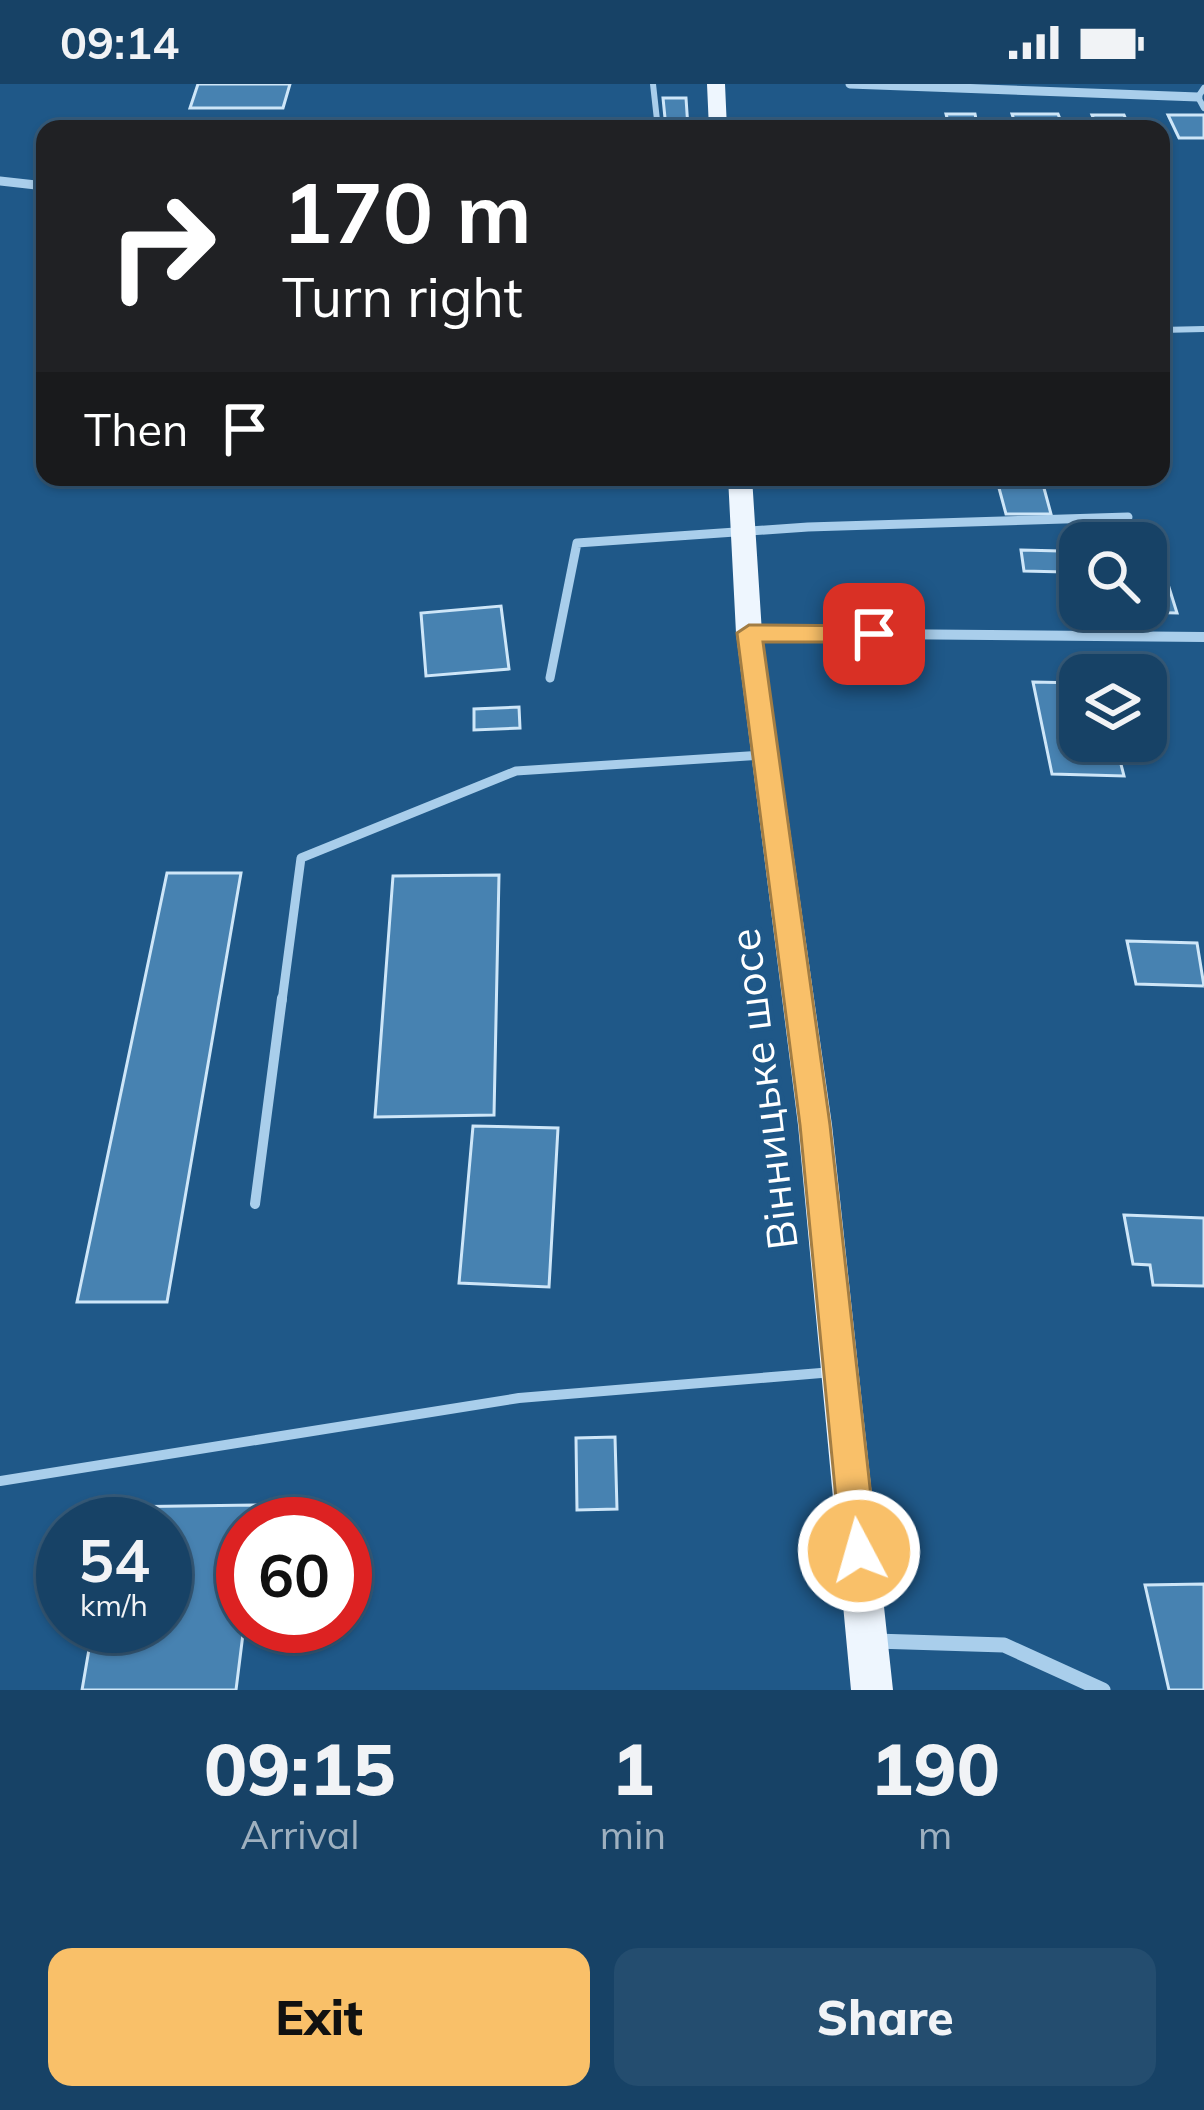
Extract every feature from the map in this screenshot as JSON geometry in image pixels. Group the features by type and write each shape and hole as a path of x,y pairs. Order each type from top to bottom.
{"main road":[{"path":"716,84 718,120"},
{"name":"Вінницьке шосе","path":"741,486 749,633 815,1125 872,1690"}],"street":[{"path":"849,84 1198,97"},
{"path":"0,181 36,185"},
{"path":"749,633 1204,638"},
{"path":"868,1640 1004,1645 1103,1690"}],"lane":[{"path":"653,84 657,120"},
{"path":"1204,88 1198,97 1204,108"},
{"path":"1170,330 1204,329"},
{"path":"550,678 577,543 1128,517"},
{"path":"255,1204 301,858 516,771 766,755"},
{"path":"0,1481 296,1429 698,1376 841,1372"}],"building":[{"path":"198,84 290,84 283,108 190,108"},
{"path":"663,98 686,98 687,120 665,120"},
{"path":"946,114 975,114 976,120 948,120"},
{"path":"1012,114 1058,114 1060,120 1014,120"},
{"path":"1092,115 1124,115 1126,120 1094,120"},
{"path":"1168,115 1204,115 1204,138 1179,138"},
{"path":"212,119 387,119 387,120"},
{"path":"998,486 1043,486 1051,514 1006,514"},
{"path":"1021,550 1059,551 1059,572 1024,571"},
{"path":"1167,581 1177,613 1167,613"},
{"path":"501,606 509,669 426,676 421,613"},
{"path":"1033,682 1059,683 1059,762 1120,762 1124,776 1052,774"},
{"path":"519,707 520,728 474,730 474,709"},
{"path":"167,873 241,873 167,1302 77,1302"},
{"path":"499,875 494,1115 375,1117 393,876"},
{"path":"1127,941 1197,943 1204,986 1136,984"},
{"path":"473,1126 558,1128 549,1287 459,1283"},
{"path":"1124,1215 1204,1218 1204,1286 1153,1285 1150,1265 1133,1264"},
{"path":"615,1437 617,1509 577,1510 576,1438"},
{"path":"192,1506 216,1506 216,1653 241,1653 236,1690 82,1690 88,1653 192,1653"},
{"path":"1204,1584 1204,1690 1169,1690 1145,1585"}],"route":[{"path":"859,1551 815,1125 749,633 874,634"}]}
